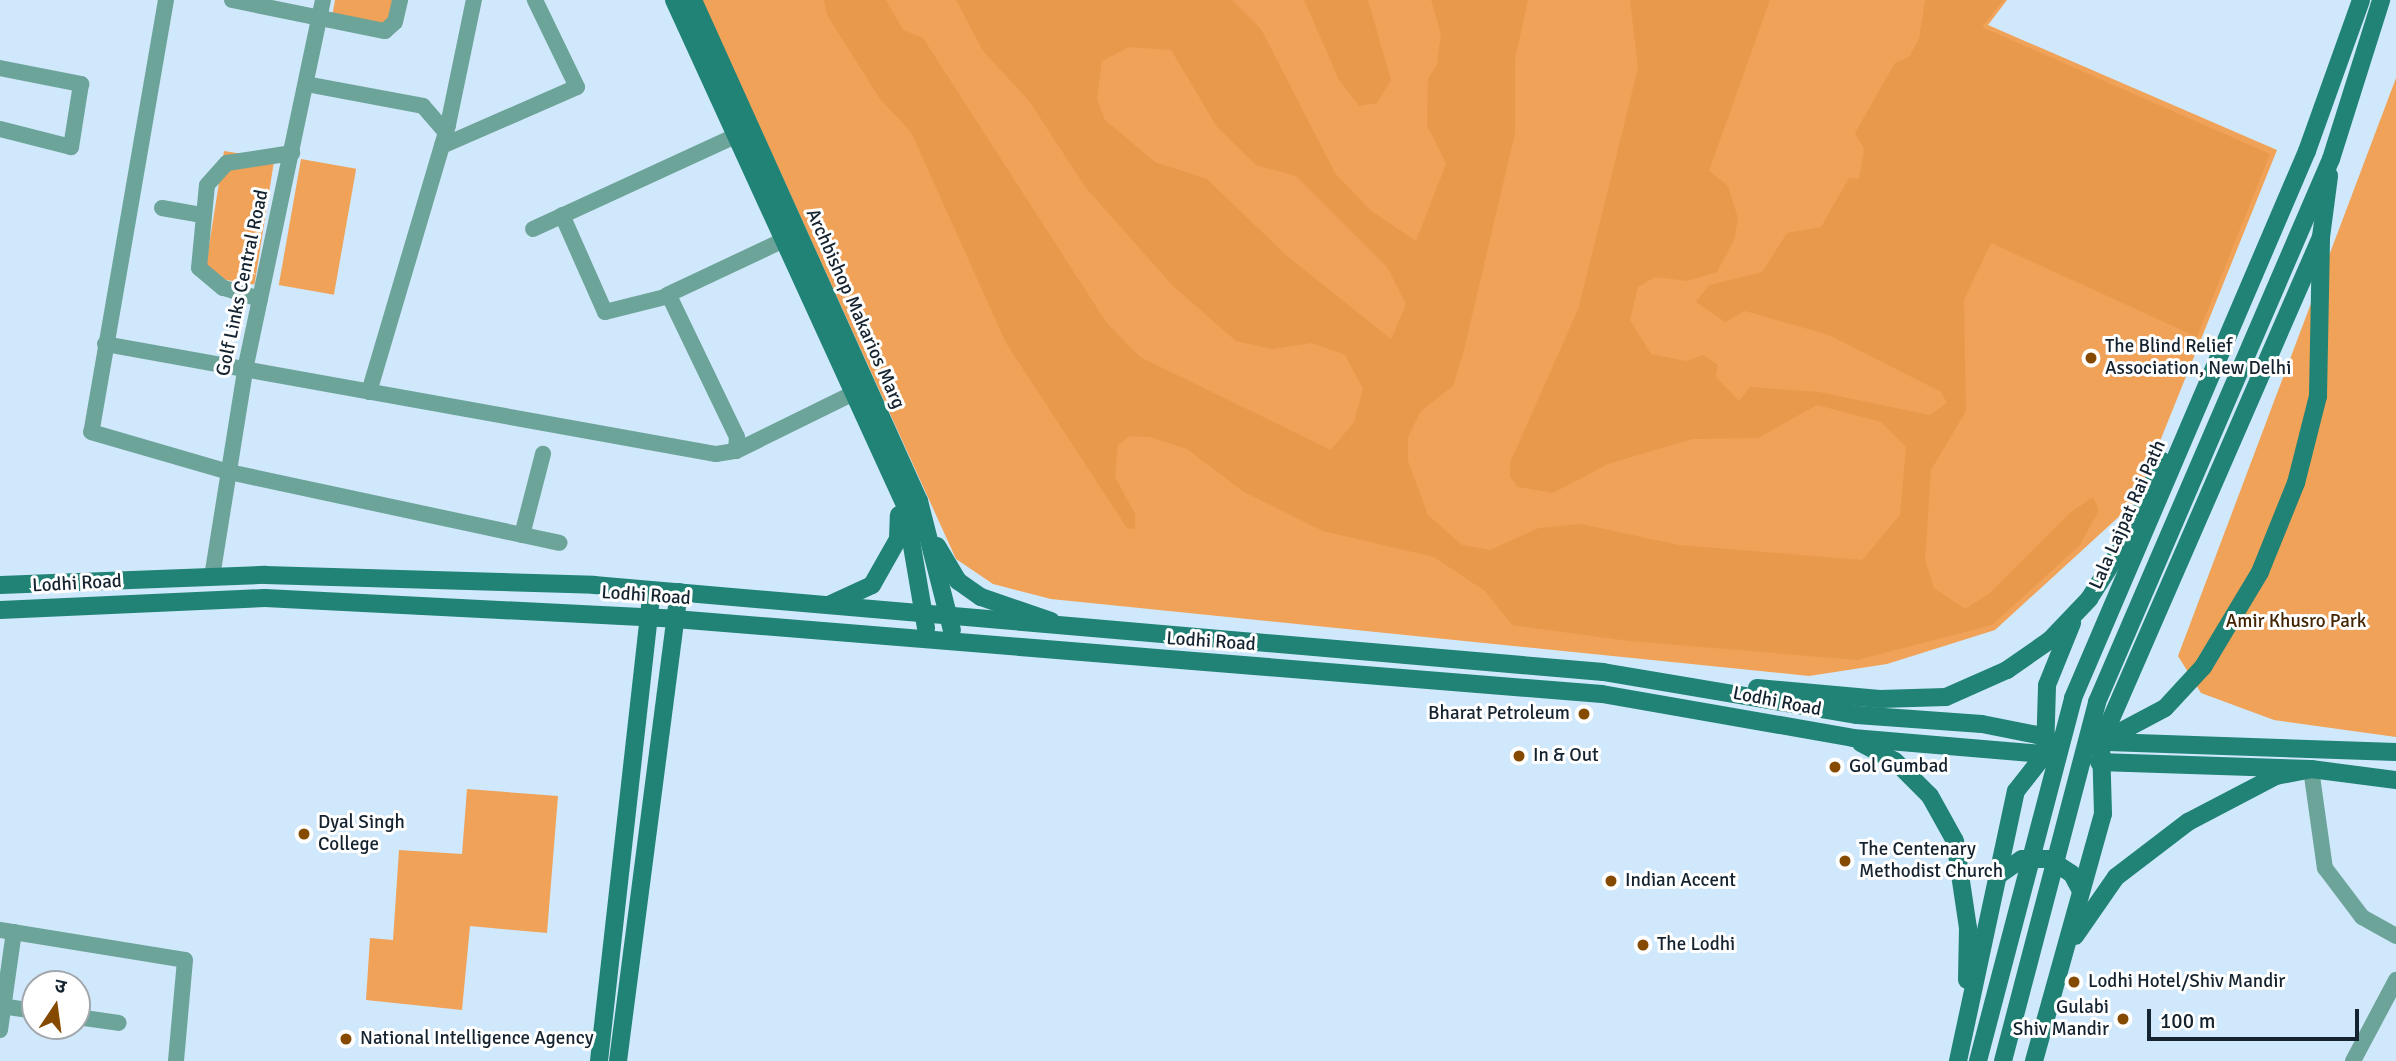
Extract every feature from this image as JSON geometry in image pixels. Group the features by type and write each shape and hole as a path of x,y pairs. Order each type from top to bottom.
{"main road":[{"name":"Archbishop Makarios Marg","path":"674,0 744,132 919,501 955,643"},
{"name":"Archbishop Makarios Marg","path":"693,0 784,240 899,491 928,641"},
{"name":"Lala Lajpat Rai Path","path":"1978,1061 2073,698 2267,237 2306,151 2361,0"},
{"path":"2003,1061 2097,702 2291,245 2331,159 2381,0"},
{"path":"2306,151 2265,222 2133,530 2075,617 2048,685 2046,745 2053,770 2069,778 2087,775 2099,762 2311,769 2396,780"},
{"path":"2101,742 2165,708 2203,667 2260,572 2296,484 2318,396 2321,237 2331,159"},
{"path":"2035,1061 2056,975 2103,814 2099,762 2101,742 2321,237"},
{"path":"817,607 851,599 888,562 898,540 899,491"},
{"path":"919,501 958,582 981,597 1073,629"},
{"name":"Lodhi Road","path":"0,585 212,577 470,579 679,592 924,617 1698,686 1857,715 1982,724 2046,745"},
{"path":"599,1061 651,590"},
{"path":"618,1061 679,592"},
{"name":"Lodhi Road","path":"0,610 265,598 649,617 1602,694 1853,738 2046,745"},
{"path":"1698,686 1881,699 1946,696 2007,670 2075,617"},
{"path":"1958,1061 2016,791 2046,745 2076,721 2089,725 2101,742"},
{"path":"1853,738 1895,761 1930,796 1955,841 1968,928 1962,1043"},
{"path":"2101,742 2396,752"},
{"path":"2056,975 2083,920 2116,877 2147,852 2249,789 2311,769"},
{"path":"1999,875 2022,859 2049,859 2072,874 2081,891"}],"street":[{"path":"166,0 90,427 95,436 229,472 559,543"},
{"path":"232,0 384,31 395,22 400,0"},
{"name":"Golf Links Central Road","path":"212,577 245,370 323,0"},
{"path":"369,392 444,139 474,0"},
{"path":"444,139 577,87 535,0"},
{"path":"0,68 81,84 71,147 0,129"},
{"path":"306,85 423,106 444,139"},
{"path":"533,229 744,132"},
{"path":"260,299 223,288 199,268 207,185 227,163 292,153"},
{"path":"162,208 202,215"},
{"path":"562,215 605,312 615,315 667,295 784,240"},
{"path":"667,295 737,437 736,451"},
{"path":"105,344 716,454 736,451 855,393"},
{"path":"522,535 543,454"},
{"path":"2311,769 2325,868 2362,918 2396,936"},
{"path":"0,1030 7,931 185,960 176,1061"},
{"path":"2353,1061 2396,980"},
{"path":"2,1006 21,1009"},
{"path":"91,1019 119,1023"}],"green space":[{"path":"335,0 394,0 389,25 332,17"},
{"path":"702,0 2007,0 1988,25 2277,150 2136,501 1995,630 1887,664 1809,676 1051,599 993,584 956,559"},
{"name":"Amir Khusro Park","path":"2396,78 2396,737 2274,720 2201,693 2178,656"},
{"path":"224,151 274,159 255,284 204,276"},
{"path":"301,159 356,169 334,295 279,285"},
{"path":"467,789 558,796 547,933 470,926 462,1010 366,1000 370,938 393,940 399,850 462,854"}],"shaded area":[{"path":"824,0 886,0 903,30 923,38 1106,322 1140,357 1331,450 1354,422 1363,389 1345,355 1312,343 1272,349 1236,341 1173,286 1086,188 1029,101 983,51 956,0 1232,0 1261,29 1335,173 1370,210 1416,241 1446,164 1427,125 1428,79 1437,64 1441,34 1431,0 1528,0 1515,59 1515,133 1464,350 1453,386 1421,411 1408,437 1408,461 1428,515 1462,545 1490,550 1539,528 1581,524 1679,545 1862,560 1900,515 1906,447 1881,422 1817,405 1758,438 1692,439 1608,464 1553,493 1518,487 1510,477 1510,463 1579,307 1638,68 1630,0 1770,0 1709,171 1728,186 1738,218 1734,240 1717,272 1687,281 1655,277 1638,287 1630,320 1651,354 1686,361 1703,355 1718,365 1716,377 1739,401 1750,387 1819,392 1930,415 1947,403 1941,392 1829,335 1745,311 1725,322 1696,302 1709,285 1762,272 1787,233 1821,227 1849,178 1859,179 1864,149 1855,133 1895,63 1909,57 1919,39 1925,0 2003,0 1982,27 2270,154 2197,337 1991,243 1964,300 1966,411 1931,470 1925,560 1934,588 1965,609 1990,593 2071,512 2093,497 2099,510 2080,545 1992,625 1857,660 1629,641 1512,625 1485,591 1434,557 1323,531 1244,492 1187,449 1150,437 1130,436 1118,445 1115,477 1135,514 1135,529 1127,528 1006,343 911,132 880,99 827,15","holes":["1129,47 1171,50 1217,127 1256,165 1296,176 1387,267 1406,304 1391,339 1286,255 1207,179 1155,162 1105,120 1097,99 1102,61"]},
{"path":"1304,0 1368,0 1391,80 1377,103 1359,106 1339,80"}],"place":[{"name":"The Blind Relief Association, New Delhi","path":"2091,358"},
{"name":"Bharat Petroleum","path":"1584,714"},
{"name":"In & Out","path":"1519,756"},
{"name":"Gol Gumbad","path":"1835,767"},
{"name":"Dyal Singh College","path":"304,834"},
{"name":"The Centenary Methodist Church","path":"1845,861"},
{"name":"Indian Accent","path":"1611,881"},
{"name":"The Lodhi","path":"1643,945"},
{"name":"Lodhi Hotel/Shiv Mandir","path":"2074,982"},
{"name":"Gulabi Shiv Mandir","path":"2123,1019"},
{"name":"National Intelligence Agency","path":"346,1039"}]}
